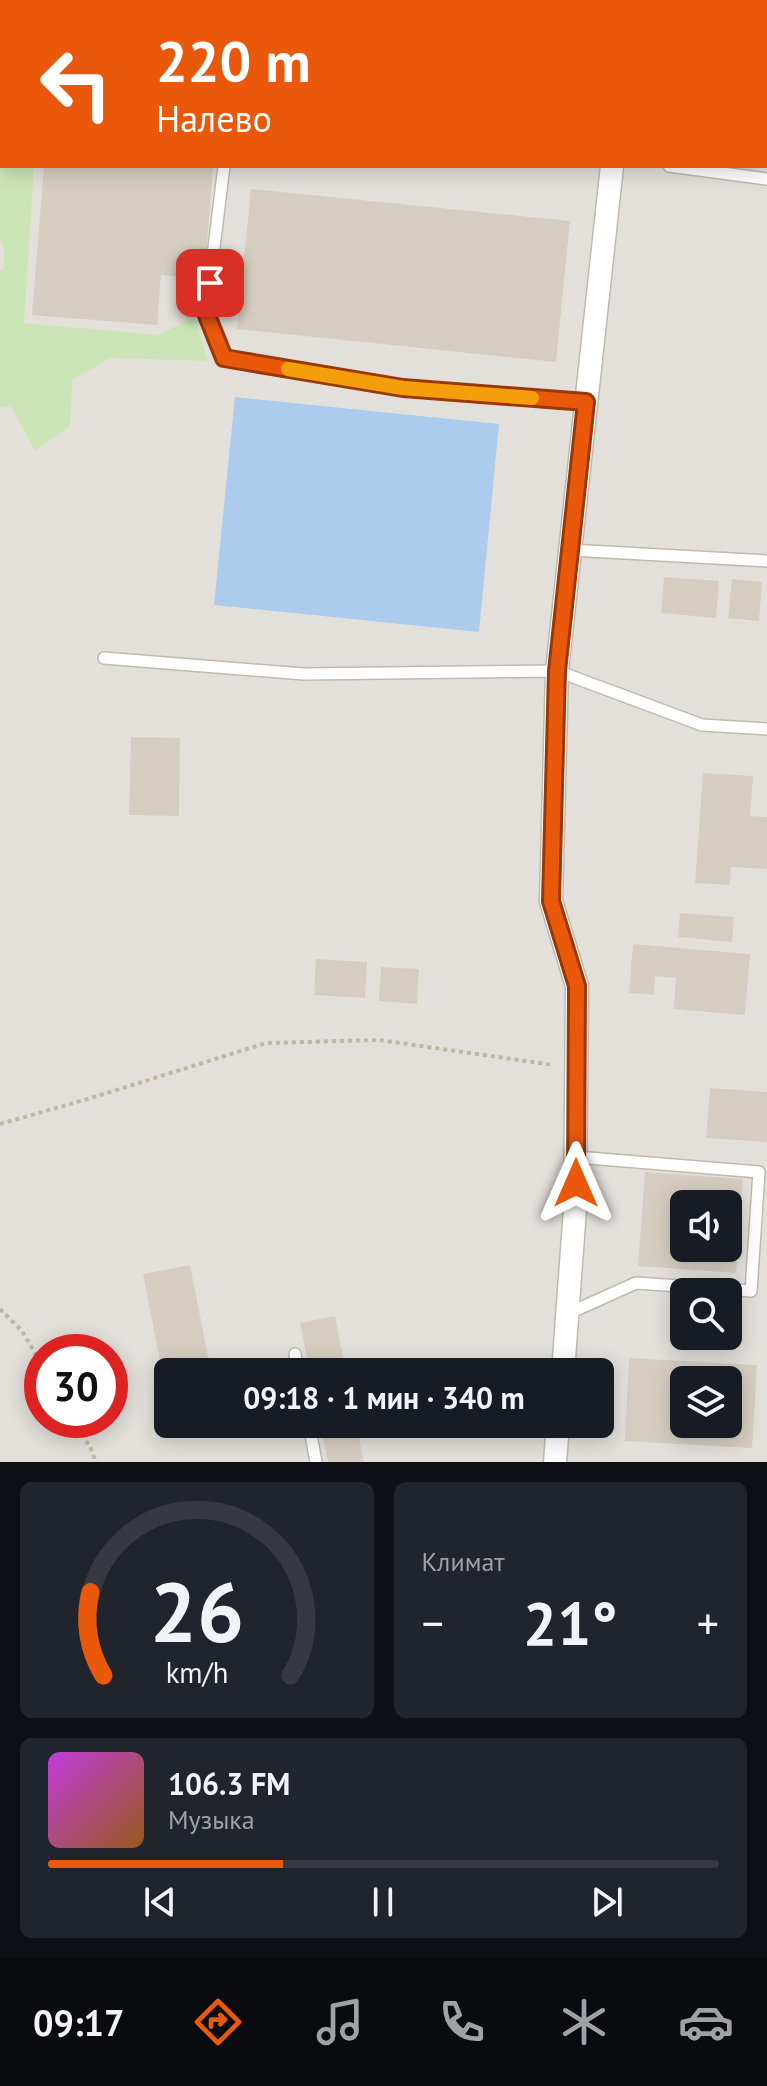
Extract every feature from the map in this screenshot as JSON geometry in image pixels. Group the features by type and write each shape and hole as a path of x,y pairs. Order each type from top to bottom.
{"street":[{"path":"564,1358 575,1209 577,986 551,901 557,671 612,168"},
{"path":"555,1462 557,1438"}],"lane":[{"path":"224,168 206,313 224,358 403,388 586,402"},
{"path":"684,168 767,179"},
{"path":"570,550 767,561"},
{"path":"104,658 304,674 557,671 702,725 767,729"},
{"path":"567,1314 636,1283 751,1291 759,1172 576,1157"},
{"path":"295,1354 296,1358"},
{"path":"312,1438 316,1462"}],"path":[{"path":"0,1124 266,1043 379,1040 577,1068"},
{"path":"0,1309 24,1334"},
{"path":"85,1438 96,1462"}],"shaded area":[{"path":"0,168 767,168 767,1462 0,1462"}],"green space":[{"path":"0,168 34,168 24,323 158,335 195,317 208,361 111,358 72,380 70,426 35,451 11,406 0,408 0,271 4,268 4,248 0,241"}],"water":[{"path":"235,397 499,424 479,632 214,605"}],"building":[{"path":"44,168 213,168 204,279 161,275 157,325 32,315"},
{"path":"251,189 570,221 556,362 237,329"},
{"path":"664,577 719,581 716,618 661,613"},
{"path":"732,579 762,582 759,621 728,618"},
{"path":"131,737 180,738 179,816 129,815"},
{"path":"703,773 753,776 750,816 767,817 767,869 731,867 730,885 695,883"},
{"path":"680,913 734,917 732,942 678,937"},
{"path":"633,944 750,954 745,1015 674,1009 676,978 655,976 654,995 629,993"},
{"path":"316,959 367,962 365,998 314,995"},
{"path":"381,967 419,969 417,1004 379,1001"},
{"path":"710,1088 767,1092 767,1142 706,1138"},
{"path":"645,1172 743,1179 742,1192 742,1190 670,1190 670,1262 737,1262 736,1273 638,1266"},
{"path":"190,1265 208,1358 159,1358 143,1274"},
{"path":"335,1316 343,1358 307,1358 300,1323"},
{"path":"629,1358 757,1365 752,1448 625,1441"},
{"path":"323,1438 359,1438 364,1462 328,1462"}],"slow traffic":[{"path":"288,369 403,388 532,398"}],"route":[{"path":"210,283 206,313 224,358 403,388 586,402 557,671 551,901 577,986 576,1183"}]}
